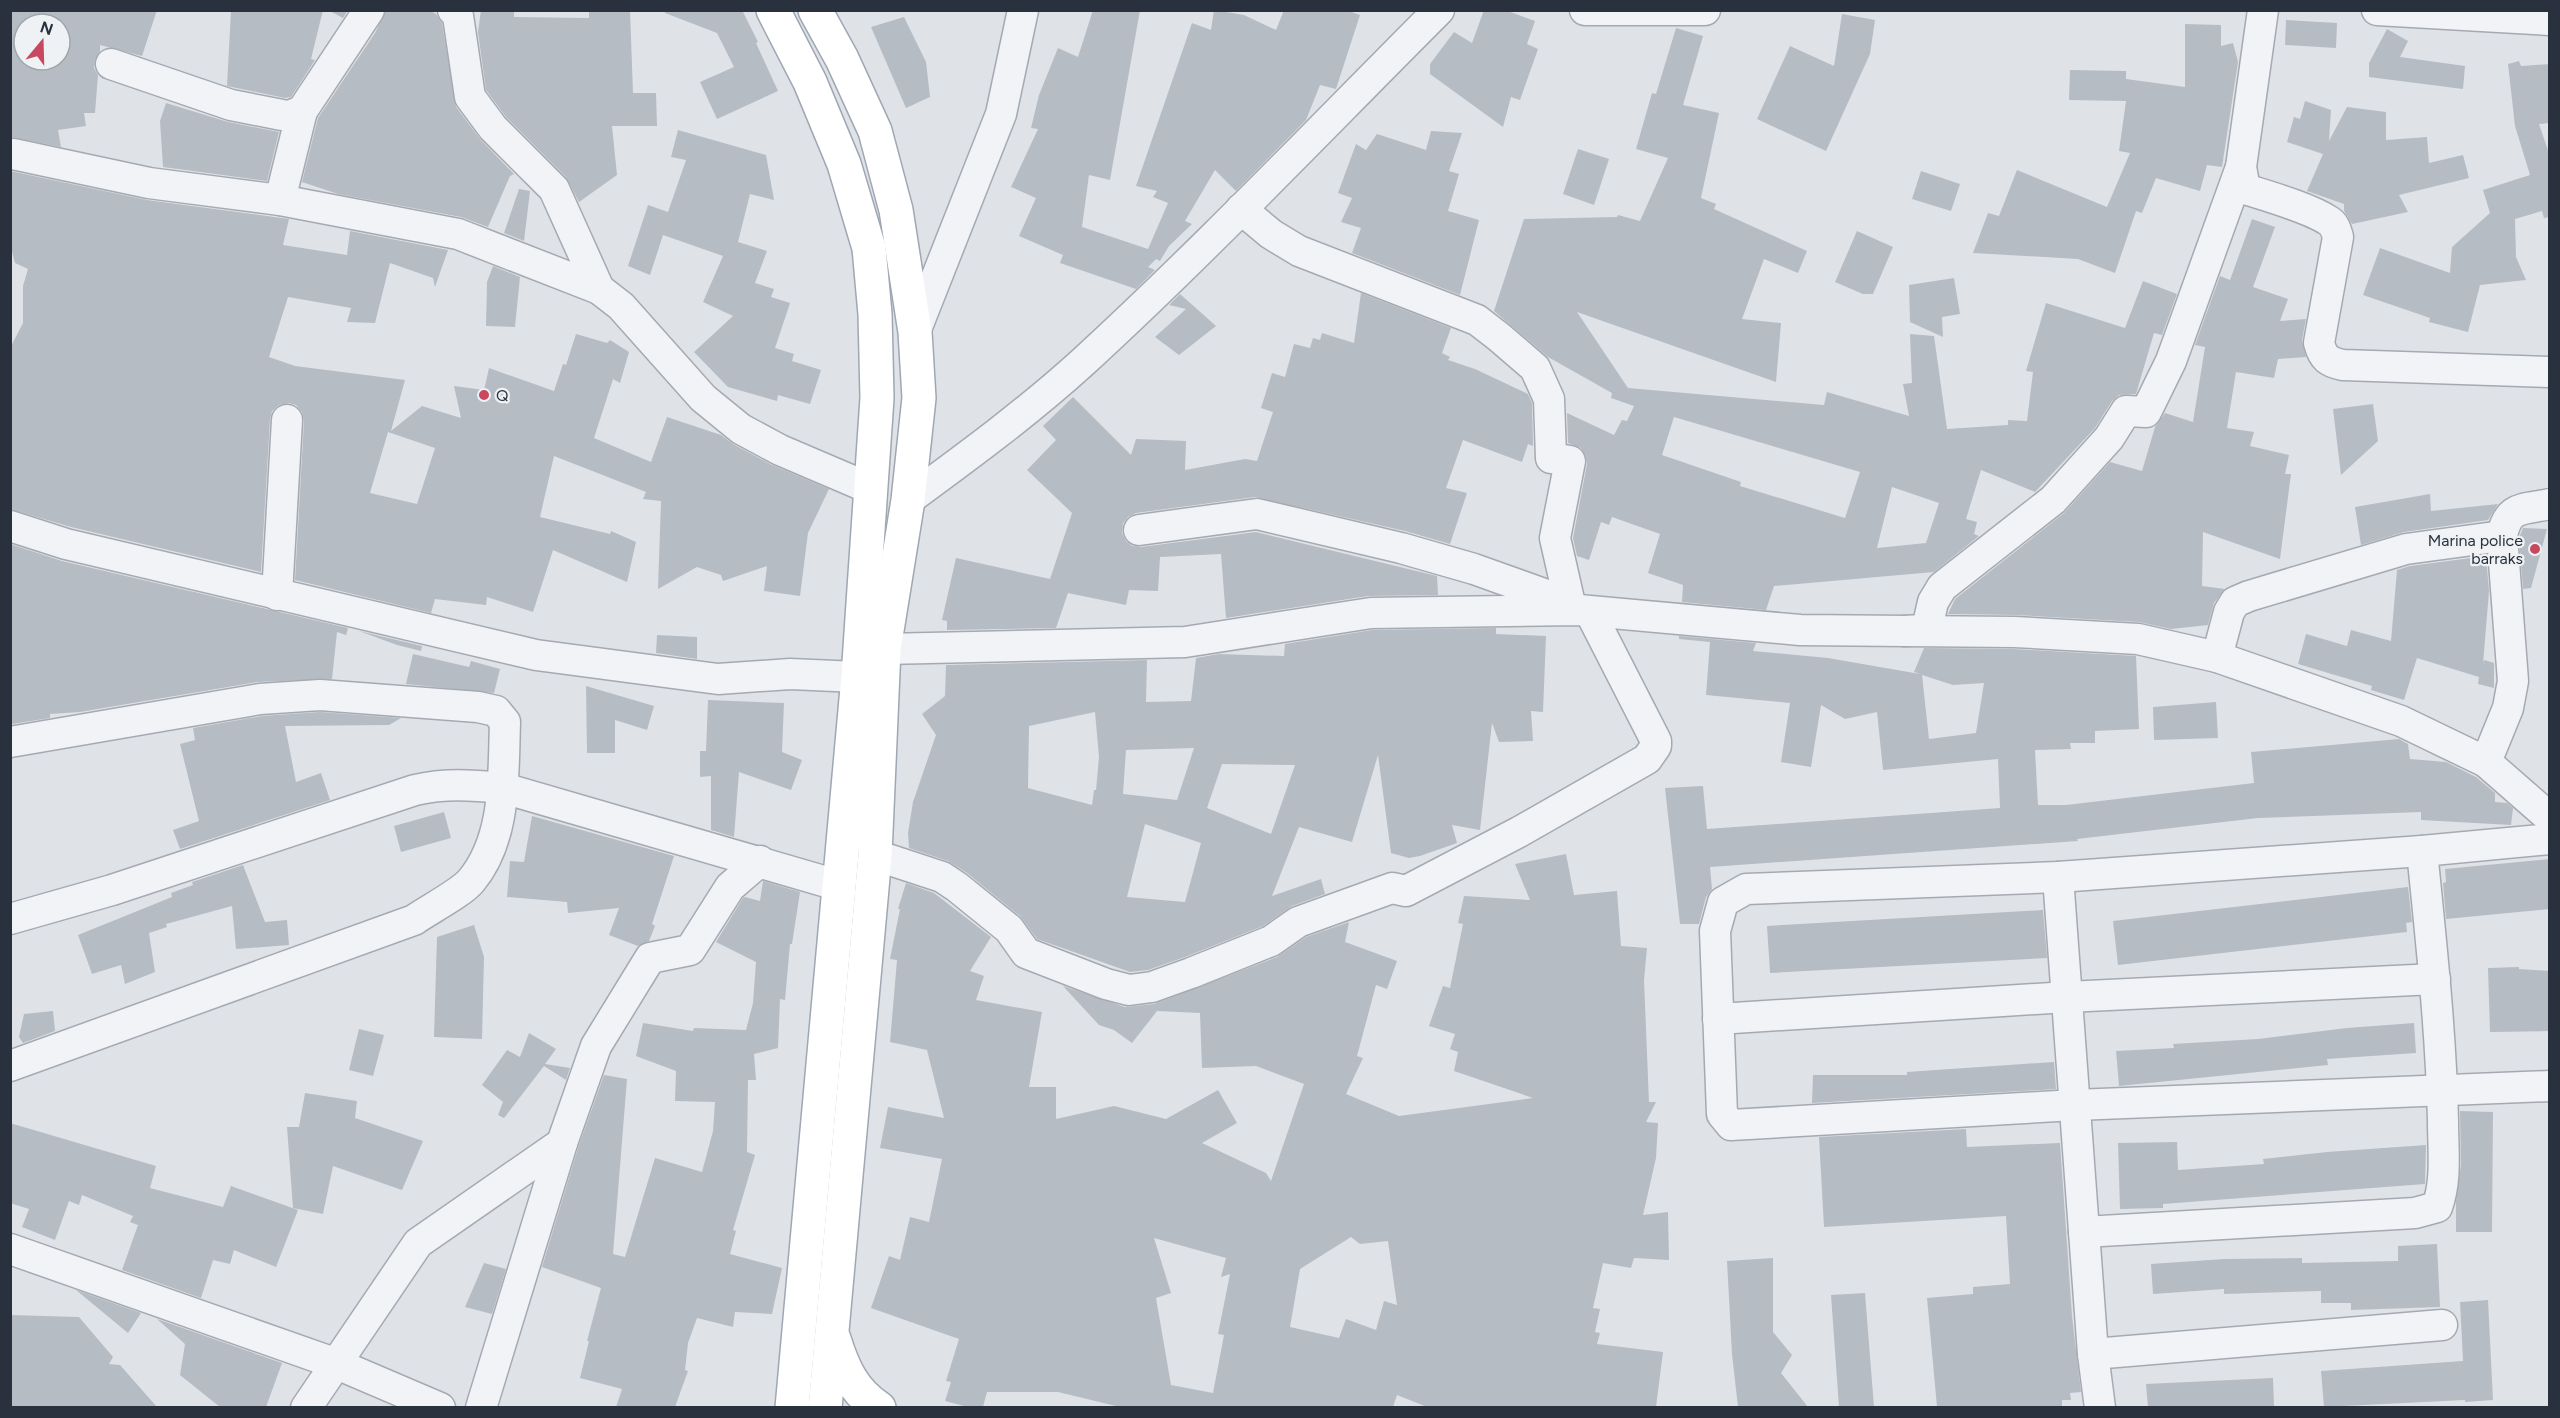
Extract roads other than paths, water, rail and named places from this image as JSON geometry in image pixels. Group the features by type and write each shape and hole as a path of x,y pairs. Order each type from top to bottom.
{"main road":[{"path":"773,10 810,82 844,164 869,248 875,314 877,398 869,488 858,677 837,885 792,1405 827,1407 831,1330 875,855 884,649 908,500 919,398 915,332 896,210 875,131 842,59 814,10"},
{"path":"831,1330 840,1359 850,1380 865,1398 879,1407"}],"street":[{"path":"280,200 302,111 369,10"},
{"path":"453,10 458,16 470,97 493,128 554,189 598,289"},
{"path":"915,332 1001,114 1023,10"},
{"path":"908,500 1001,431 1082,362 1241,209 1438,10"},
{"path":"1585,10 1705,10"},
{"path":"1887,631 1920,630 1928,624 1933,602 1942,587 2053,500 2109,438 2126,411 2146,412 2171,361 2241,167 2263,10"},
{"path":"2377,10 2550,20"},
{"path":"111,64 231,105 290,116 302,111"},
{"path":"13,154 149,183 280,200 458,234 598,289 621,306 703,398 741,429 780,450 869,488"},
{"path":"2241,167 2245,189 2282,201 2330,221 2336,228 2338,237 2319,343 2322,353 2330,363 2550,372"},
{"path":"875,855 942,877 1009,929 1026,953 1040,960 1129,990 1152,987 1271,941 1298,922 1392,888 1406,891 1519,832 1647,759 1656,746 1656,741 1580,609 1555,538 1570,461 1551,458 1550,399 1534,368 1478,320 1299,251 1271,234 1241,209"},
{"path":"277,595 287,420"},
{"path":"2486,762 2508,708 2513,681 2502,536 2505,521 2511,513 2550,504"},
{"path":"1138,530 1257,514 1401,548 1474,569 1580,609"},
{"path":"10,526 66,544 536,655 718,679 790,674 858,677"},
{"path":"2217,657 2229,612 2235,602 2249,596 2406,549 2502,536"},
{"path":"884,649 1185,642 1371,613 1580,609 1800,630 2016,632 2138,639 2217,657 2401,721 2486,762 2550,818"},
{"path":"10,742 260,699 320,695 478,707 496,711 505,722 503,788 498,825 486,855 471,882 414,920 10,1066"},
{"path":"10,919 112,890 415,790 440,784 503,788 837,885"},
{"path":"2550,839 2058,878 1746,890 1723,902 1715,931 1722,1114 1731,1125 2075,1105 2550,1086"},
{"path":"2084,1232 2415,1213 2437,1207 2444,1188 2442,1090 2435,979 2421,851"},
{"path":"481,1407 562,1143 596,1046 650,958 690,950 730,887 760,861"},
{"path":"2058,878 2093,1354 2100,1407"},
{"path":"1718,1019 2067,997 2435,979"},
{"path":"306,1407 418,1243 562,1143"},
{"path":"10,1249 337,1364 440,1407"},
{"path":"2093,1354 2442,1325"}],"place":[{"name":"Q","path":"484,395"},
{"name":"Marina police barraks","path":"2535,549"}]}
